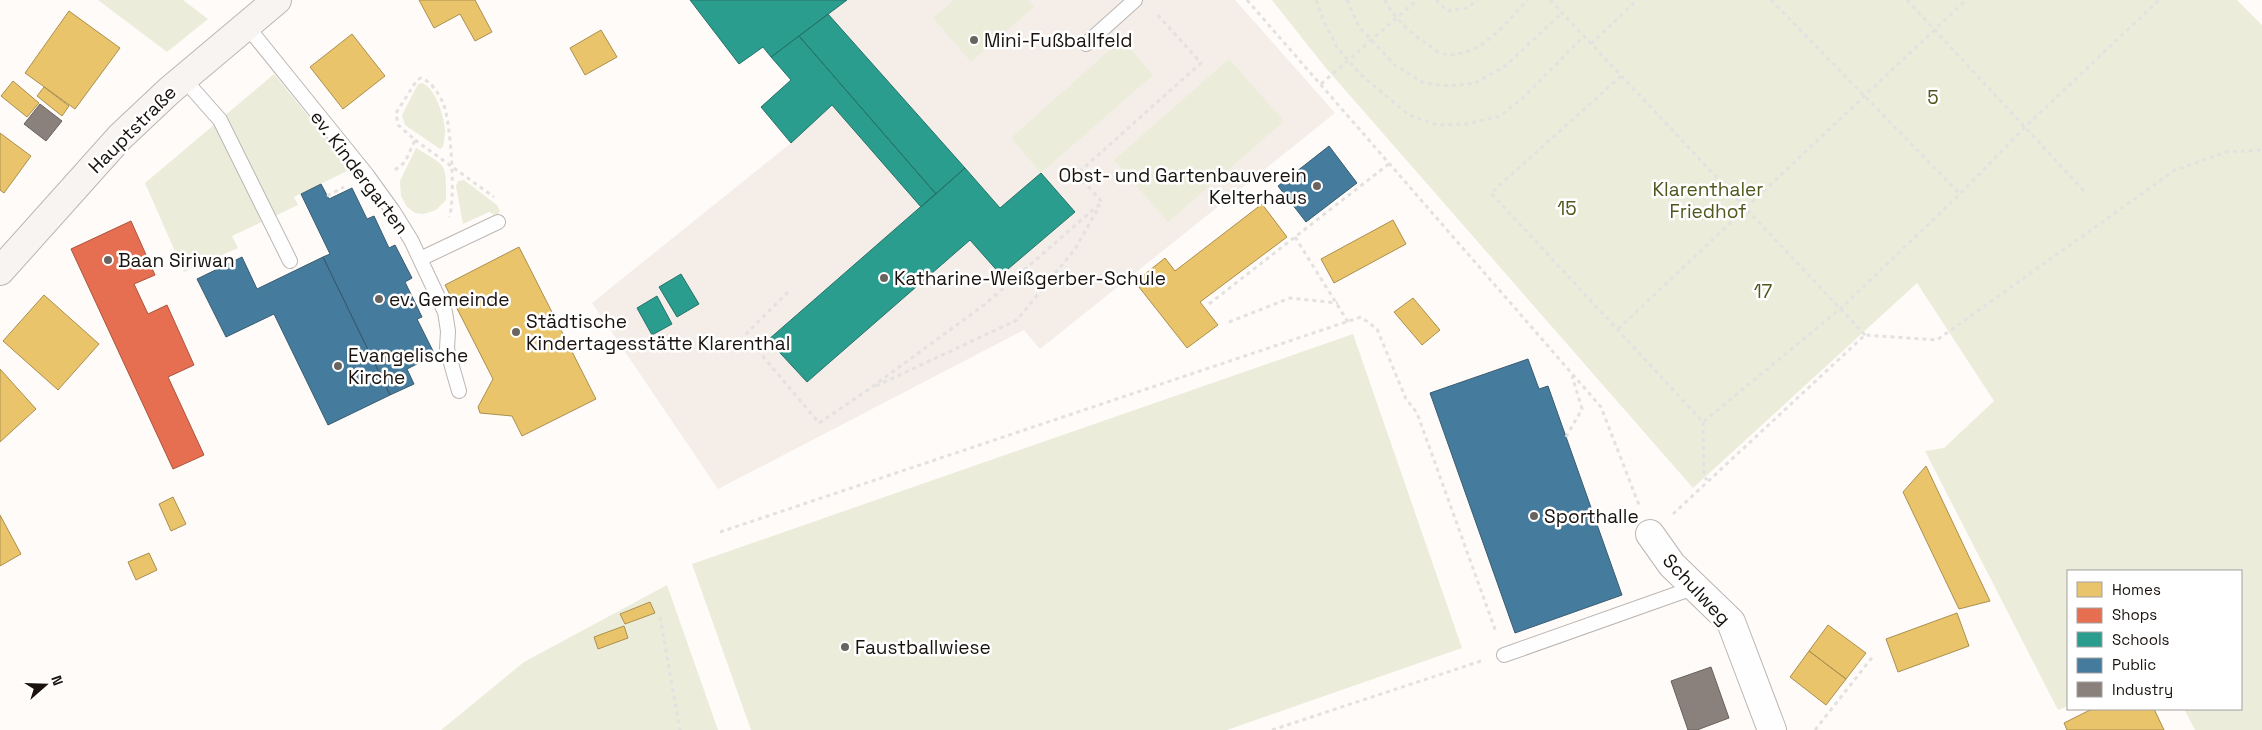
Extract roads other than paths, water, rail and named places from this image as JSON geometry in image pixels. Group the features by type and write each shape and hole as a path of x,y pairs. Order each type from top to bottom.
{"street":[{"name":"Hauptstraße","path":"0,270 110,148 183,78 277,0"},
{"name":"Schulweg","path":"1650,534 1672,565 1731,622 1772,730"}],"lane":[{"path":"1086,44 1135,0"},
{"name":"ev. Kindergarten","path":"246,25 374,185 411,240 445,312 448,331 447,349 459,391"},
{"path":"183,78 220,120 290,261"},
{"path":"420,259 498,222"},
{"path":"1504,655 1696,587"}],"place":[{"name":"Mini-Fußballfeld","path":"974,40"},
{"name":"Obst- und Gartenbauverein Kelterhaus","path":"1317,186"},
{"name":"Baan Siriwan","path":"108,260"},
{"name":"Katharine-Weißgerber-Schule","path":"884,278"},
{"name":"ev. Gemeinde","path":"379,299"},
{"name":"Städtische Kindertagesstätte Klarenthal","path":"516,332"},
{"name":"Evangelische Kirche","path":"338,366"},
{"name":"Sporthalle","path":"1534,516"},
{"name":"Faustballwiese","path":"845,647"}],"park label":[{"name":"5","path":"1933,97"},
{"name":"Klarenthaler Friedhof","path":"1708,200"},
{"name":"15","path":"1567,208"},
{"name":"17","path":"1763,291"}]}
